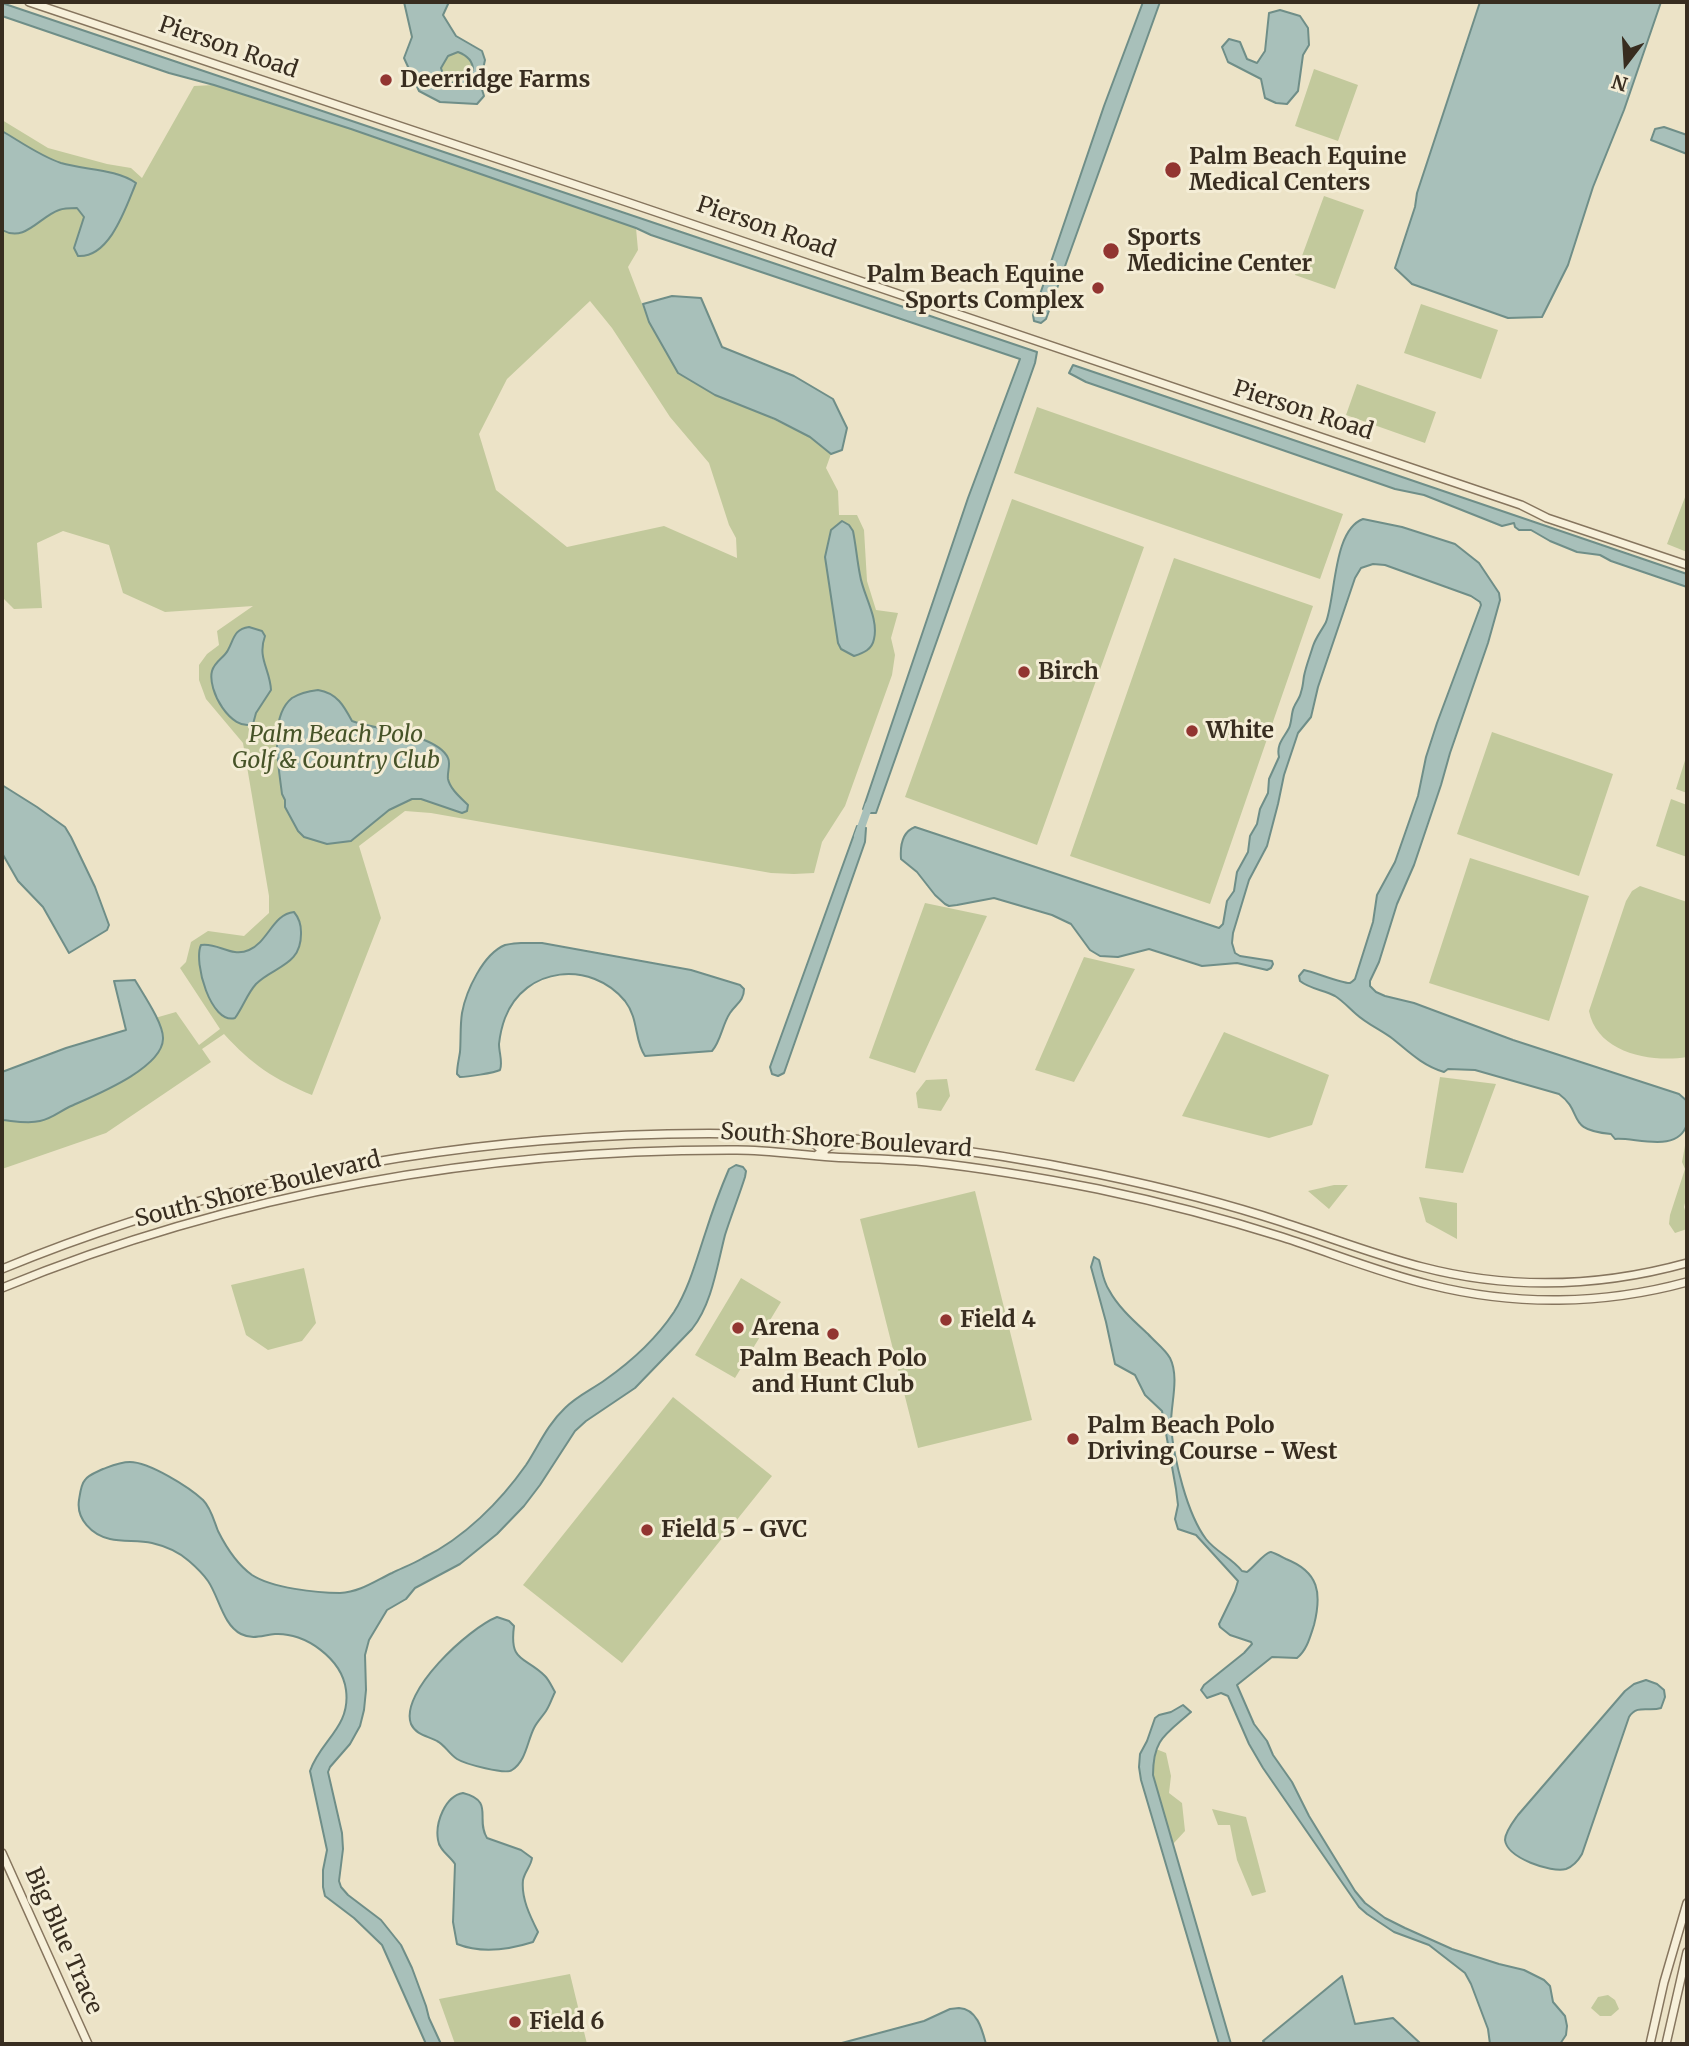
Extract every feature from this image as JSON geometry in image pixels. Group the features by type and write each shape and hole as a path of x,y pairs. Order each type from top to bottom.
{"street":[{"name":"Pierson Road","path":"29,2 1035,338 1687,565"},
{"name":"South Shore Boulevard","path":"2,1269 75,1241 170,1210 254,1187 386,1160 532,1141 741,1133 920,1145 1003,1156 1150,1185 1283,1222 1415,1266 1472,1278 1569,1283 1635,1276 1687,1263"},
{"path":"803,1136 816,1145 822,1155 830,1146 850,1139"},
{"name":"South Shore Boulevard","path":"2,1288 83,1257 178,1227 295,1196 392,1177 537,1158 736,1150 925,1162 995,1171 1100,1190 1231,1222 1418,1282 1486,1296 1545,1300 1614,1298 1687,1282"},
{"name":"Big Blue Trace","path":"2,1853 88,2044"},
{"path":"1650,2044 1687,1902"},
{"path":"1666,2044 1687,1952"}],"green space":[{"path":"458,52 468,58 473,70 450,84 444,78 441,68 448,56"},
{"path":"1314,69 1358,85 1338,141 1295,126"},
{"name":"Palm Beach Polo Golf & Country Club","path":"214,85 351,129 636,228 638,250 628,267 649,322 678,373 810,437 831,454 826,468 838,491 839,515 857,515 864,530 867,581 876,610 898,613 891,638 895,655 892,675 845,806 822,842 814,873 771,873 431,813 405,811 359,846 381,918 312,1095 264,1070 224,1034 202,1049 211,1062 106,1133 2,1169 2,1072 66,1048 126,1030 114,981 135,980 155,1018 176,1012 199,1045 220,1029 180,968 186,962 191,942 208,931 244,936 269,913 269,896 243,743 206,699 199,680 199,665 207,654 219,645 217,631 253,606 165,612 123,593 109,545 63,531 37,543 42,608 14,609 2,597 2,120 48,148 131,168 142,178 194,86","holes":["590,301 612,328 670,417 709,463 729,525 736,538 737,558 664,526 567,547 496,490 479,434 507,379"]},
{"path":"1324,196 1364,210 1335,289 1295,275"},
{"path":"1421,304 1498,330 1481,379 1404,353"},
{"path":"1357,384 1436,412 1425,443 1346,415"},
{"path":"1037,407 1343,514 1320,579 1014,473"},
{"path":"1687,492 1687,552 1667,544"},
{"name":"Birch","path":"1012,499 1144,547 1037,845 905,797"},
{"name":"White","path":"1174,558 1313,606 1210,904 1070,856"},
{"path":"1492,732 1613,774 1579,876 1457,834"},
{"path":"1687,754 1687,793 1676,789"},
{"path":"1671,799 1687,805 1687,857 1656,846"},
{"path":"1470,858 1589,896 1549,1021 1429,983"},
{"path":"1640,886 1687,902 1687,1057 1642,1056 1614,1046 1594,1025 1589,1011 1626,901 1632,891"},
{"path":"925,903 987,916 915,1073 869,1058"},
{"path":"1084,957 1135,969 1074,1082 1035,1070"},
{"path":"1224,1032 1329,1075 1312,1125 1269,1138 1182,1116"},
{"path":"1440,1077 1496,1084 1463,1173 1425,1168"},
{"path":"947,1079 950,1096 941,1111 918,1108 916,1093 926,1080"},
{"path":"1687,1135 1687,1195 1684,1207 1687,1229 1675,1233 1669,1224 1670,1215 1685,1169 1682,1162"},
{"path":"1348,1185 1329,1209 1308,1191"},
{"name":"Field 4","path":"975,1191 1032,1420 918,1448 860,1219"},
{"path":"1419,1197 1457,1203 1457,1239 1426,1222"},
{"path":"304,1268 316,1323 302,1341 268,1350 246,1335 231,1285"},
{"name":"Arena","path":"741,1278 781,1302 735,1378 695,1355"},
{"name":"Field 5 - GVC","path":"673,1397 772,1476 622,1663 523,1585"},
{"path":"1156,1749 1166,1753 1171,1776 1169,1793 1182,1803 1185,1831 1173,1844 1155,1783 1153,1759"},
{"path":"1212,1809 1246,1817 1266,1892 1252,1896 1237,1860 1230,1825 1218,1825"},
{"name":"Field 6","path":"570,1974 587,2044 455,2044 439,1999"},
{"path":"1608,1995 1615,2000 1619,2009 1611,2016 1600,2016 1591,2008 1598,1997"}],"water":[{"path":"404,2 449,2 443,15 456,36 482,51 485,60 480,83 484,96 477,104 440,102 419,91 404,58 412,37","holes":["458,52 466,56 473,70 450,84 444,78 441,68 448,56"]},
{"path":"1143,2 1160,2 1046,319 1041,323 1034,321 1033,315 1104,106"},
{"path":"1480,2 1661,2 1624,110 1593,187 1568,265 1542,317 1508,318 1412,284 1395,268"},
{"path":"2,3 1037,352 876,813 866,813 863,809 968,498 1020,359 651,235 351,129 169,73 2,16"},
{"path":"1280,10 1300,16 1308,28 1309,45 1303,55 1298,91 1287,104 1265,98 1261,79 1228,62 1222,47 1229,39 1240,42 1247,59 1257,63 1265,51 1269,13"},
{"path":"1664,127 1687,135 1687,154 1651,140 1655,129"},
{"path":"2,131 53,160 119,175 136,183 122,217 99,249 78,256 74,248 84,217 77,208 65,208 52,213 25,231 10,233 2,230"},
{"path":"672,296 701,298 722,347 794,376 833,399 847,428 842,450 831,454 810,437 775,419 715,395 678,373 649,322 643,304"},
{"path":"1073,365 1687,574 1687,587 1600,555 1577,552 1531,530 1519,530 1514,523 1502,526 1424,495 1395,489 1086,382 1069,373"},
{"path":"1363,519 1402,527 1455,544 1479,563 1499,593 1500,600 1441,785 1370,986 1385,996 1414,1003 1513,1040 1679,1094 1687,1101 1688,1121 1682,1133 1675,1139 1655,1142 1615,1139 1611,1134 1596,1132 1581,1125 1567,1101 1559,1094 1475,1070 1448,1069 1444,1072 1436,1069 1365,1021 1335,996 1300,981 1299,976 1304,970 1347,983 1355,979 1373,922 1377,895 1395,862 1418,796 1437,723 1481,605 1471,596 1385,565 1373,564 1361,568 1355,578 1318,687 1311,717 1298,733 1284,775 1267,846 1249,880 1233,933 1235,953 1272,961 1271,968 1267,970 1237,963 1202,966 1149,949 1118,957 1100,956 1090,950 1071,924 1052,915 994,898 949,906 901,859 903,840 907,832 915,827 1219,928 1223,924 1227,901 1234,891 1237,872 1248,852 1250,836 1268,793 1269,779 1279,757 1280,745 1291,723 1313,646 1326,622 1341,549 1353,525"},
{"path":"842,521 853,531 862,583 875,631 871,646 854,656 841,649 838,643 825,557 831,530"},
{"path":"249,627 262,631 265,636 262,651 271,690 256,713 253,724 245,725 237,722 222,708 211,679 213,668 226,653 235,635"},
{"path":"318,690 335,697 352,721 419,738 442,750 449,760 449,783 468,805 467,811 462,813 421,799 412,799 389,810 351,841 327,844 304,837 285,807 277,730 280,717 292,698"},
{"path":"2,785 65,827 95,887 109,925 107,930 69,953 43,907 18,881 2,853"},
{"path":"857,826 866,828 865,842 784,1073 778,1076 772,1074 770,1067"},
{"path":"294,912 301,929 297,952 286,964 256,984 235,1018 226,1018 218,1012 206,990 200,965 201,945 236,952 249,950 261,941 281,918"},
{"path":"542,943 691,970 740,985 744,993 727,1018 712,1051 645,1056 629,1008 611,988 595,979 577,975 543,979 527,988 505,1018 499,1044 500,1070 460,1077 457,1074 461,1018 472,984 483,965 497,950 505,945"},
{"path":"135,980 162,1033 160,1050 151,1061 125,1080 48,1119 31,1122 2,1120 2,1072 66,1048 126,1030 114,981"},
{"path":"736,1165 746,1171 745,1177 725,1235 709,1296 692,1329 635,1388 575,1431 540,1485 497,1534 460,1564 415,1588 406,1599 387,1610 369,1640 365,1655 366,1690 360,1726 328,1772 342,1833 339,1881 348,1895 381,1920 401,1945 441,2044 426,2044 382,1945 354,1918 325,1896 323,1870 327,1850 310,1771 344,1714 346,1690 337,1668 320,1650 298,1638 275,1634 250,1637 235,1630 206,1578 192,1563 176,1552 152,1543 110,1539 91,1530 80,1514 82,1487 86,1478 103,1469 130,1462 147,1466 179,1482 203,1500 237,1561 261,1580 319,1592 340,1593 367,1586 438,1550 467,1530 516,1479 559,1415 574,1400 625,1365 659,1331 684,1293 729,1169"},
{"path":"1094,1257 1099,1260 1105,1283 1117,1302 1170,1358 1174,1374 1171,1427 1175,1454 1187,1501 1206,1539 1242,1571 1247,1572 1271,1552 1305,1570 1315,1585 1318,1603 1314,1625 1303,1651 1297,1658 1272,1657 1237,1685 1254,1724 1292,1782 1309,1816 1355,1891 1365,1903 1385,1918 1452,1949 1524,1970 1544,1980 1550,1986 1553,2002 1565,2016 1566,2035 1560,2044 1490,2044 1488,2029 1465,1973 1429,1945 1394,1932 1359,1907 1263,1768 1228,1696 1221,1693 1207,1698 1201,1690 1252,1644 1230,1635 1219,1624 1238,1581 1196,1535 1178,1529 1175,1519 1178,1505 1176,1489 1162,1411 1145,1395 1135,1375 1115,1364 1091,1267"},
{"path":"497,1617 514,1626 516,1653 545,1676 555,1692 534,1728 520,1762 508,1771 468,1764 457,1759 440,1743 413,1728 410,1711 415,1695 439,1663 470,1634"},
{"path":"1646,1680 1664,1690 1665,1697 1661,1708 1639,1709 1629,1717 1582,1854 1577,1861 1566,1869 1550,1869 1513,1853 1505,1837 1518,1815 1625,1691"},
{"path":"1183,1705 1191,1712 1158,1745 1153,1775 1231,2044 1219,2044 1139,1767 1140,1754 1155,1718"},
{"path":"463,1793 479,1801 487,1838 521,1850 532,1858 523,1880 523,1893 538,1932 533,1942 495,1950 457,1944 453,1922 455,1864 440,1847 437,1833 446,1805"},
{"path":"1342,1976 1355,2024 1393,2018 1421,2044 1266,2044 1263,2041"},
{"path":"959,2008 974,2016 986,2044 838,2044 924,2021 950,2009"}],"waterway":[{"path":"858,836 869,805"}],"place":[{"name":"Deerridge Farms","path":"386,80"},
{"name":"Palm Beach Equine Medical Centers","path":"1173,170"},
{"name":"Sports Medicine Center","path":"1111,251"},
{"name":"Palm Beach Equine Sports Complex","path":"1098,288"},
{"name":"Birch","path":"1024,672"},
{"name":"White","path":"1192,731"},
{"name":"Field 4","path":"946,1320"},
{"name":"Arena","path":"738,1328"},
{"name":"Palm Beach Polo and Hunt Club","path":"833,1334"},
{"name":"Palm Beach Polo Driving Course - West","path":"1073,1439"},
{"name":"Field 5 - GVC","path":"647,1530"},
{"name":"Field 6","path":"515,2022"}]}
